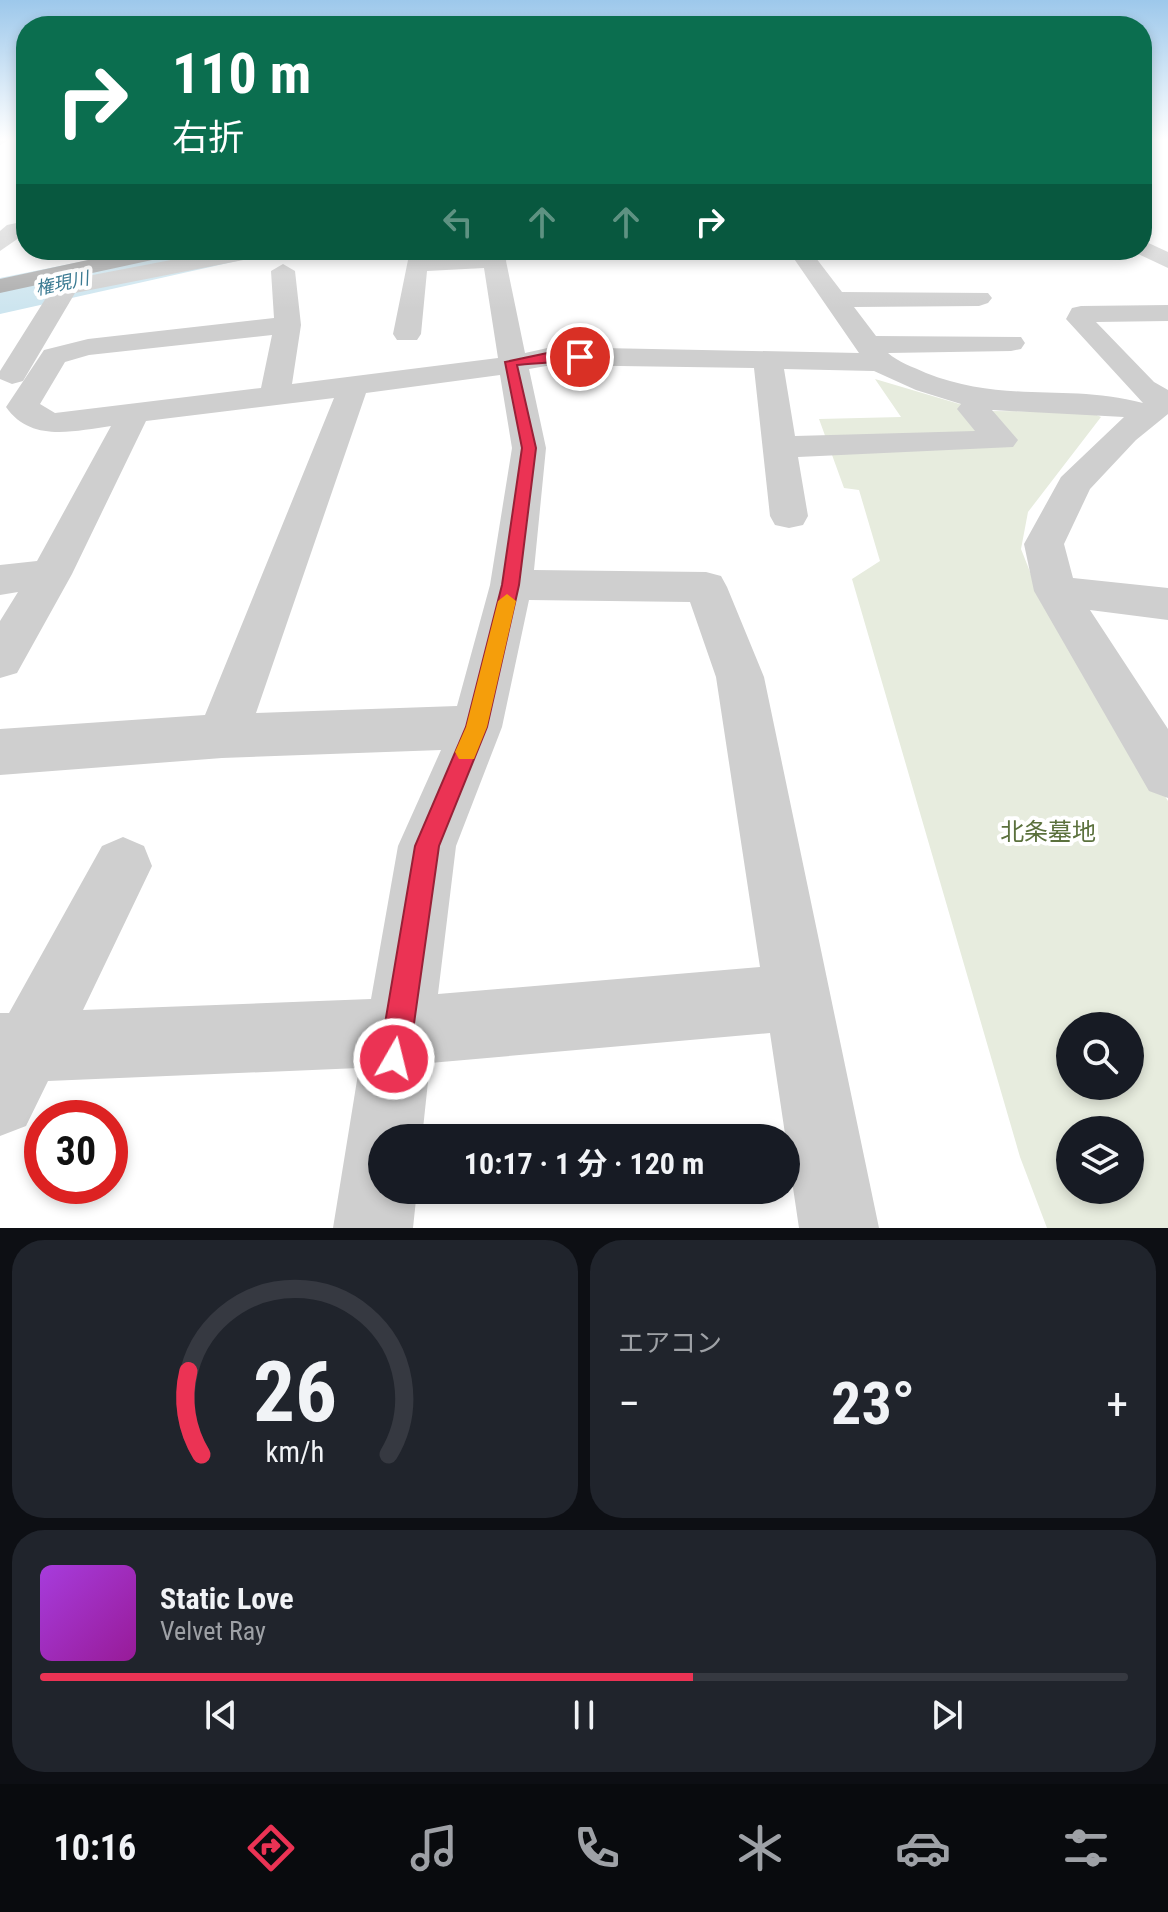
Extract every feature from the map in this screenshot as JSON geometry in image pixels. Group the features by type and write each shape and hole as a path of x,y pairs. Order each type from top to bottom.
{"main road":[{"path":"96,273 136,260"},
{"path":"0,286 65,280"}],"street":[{"path":"0,244 16,229"},
{"path":"9,398 65,280 188,260"},
{"path":"407,334 416,265 460,260"},
{"path":"386,1124 427,846 477,727 511,585 529,448 511,362 497,260"},
{"path":"807,260 872,354 925,383 1007,403 1162,404"},
{"path":"275,394 288,325 283,271"},
{"path":"833,300 979,298"},
{"path":"1162,404 1143,388 1079,319 1081,314 1168,313"},
{"path":"9,398 54,356 88,347 288,325"},
{"path":"9,398 49,424 488,369 552,356 768,362 1011,343"},
{"path":"768,362 789,516"},
{"path":"222,736 354,385"},
{"path":"779,447 1001,440 973,409 982,398"},
{"path":"1162,404 1124,433 1074,485 1044,544 1055,591 1168,774"},
{"path":"0,660 51,574 135,411"},
{"path":"0,580 51,574"},
{"path":"511,585 706,587 740,677 800,997 839,1228"},
{"path":"1055,591 1168,604"},
{"path":"0,752 222,736 477,727"},
{"path":"8,1065 123,866"},
{"path":"8,1065 800,997"},
{"path":"373,1228 376,1204"}],"green space":[{"name":"北条墓地","path":"875,379 983,411 1090,412 1101,417 1028,512 1021,549 1036,587 1168,801 1168,1228 1047,1228 1020,1157 852,579 880,561 859,490 844,488 819,419 901,417"}],"waterway":[{"name":"権現川","path":"0,296 171,260"}],"slow traffic":[{"path":"466,752 477,727 507,601"}],"route":[{"path":"394,1059 427,846 477,727 511,585 529,448 511,362 552,356 580,357"}]}
